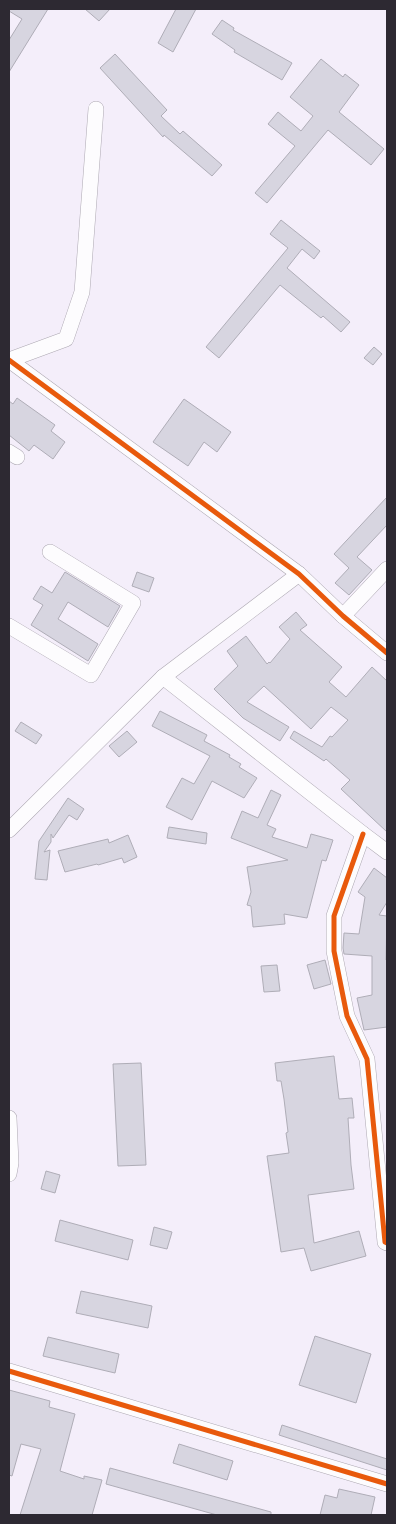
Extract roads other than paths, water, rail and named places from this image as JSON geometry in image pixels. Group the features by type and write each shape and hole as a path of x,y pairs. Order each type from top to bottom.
{"street":[{"path":"9,360 66,339 82,292 96,109"},
{"path":"9,360 299,574 343,616 387,653"},
{"path":"9,626 91,676 133,603 50,552"},
{"path":"343,616 387,570"},
{"path":"9,830 163,677 299,574"},
{"path":"163,677 387,852"},
{"path":"363,834 334,916 334,951 348,1016 367,1059 385,1242 387,1243"},
{"path":"9,1118 11,1163 9,1174"},
{"path":"9,1372 387,1484"}]}
